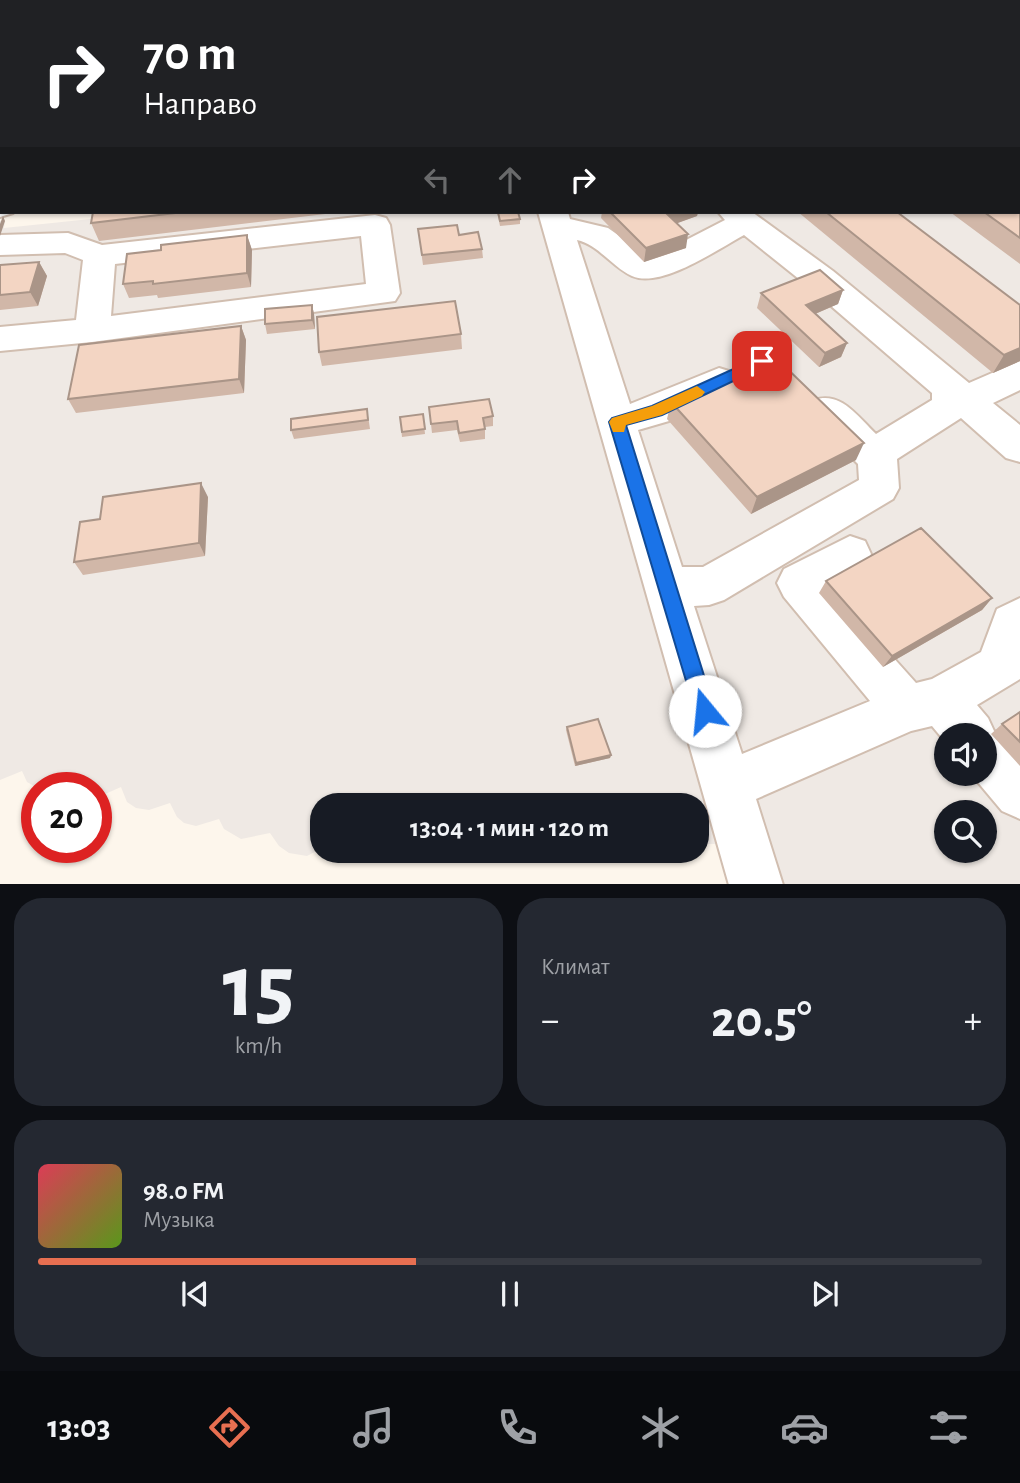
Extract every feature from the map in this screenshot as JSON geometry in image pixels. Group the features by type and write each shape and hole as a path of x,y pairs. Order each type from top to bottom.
{"lane":[{"path":"555,219 597,235 643,268 668,263 739,217 821,279 1020,447"},
{"path":"555,219 756,884"},
{"path":"0,245 68,243 100,255 375,225 383,293 0,340"},
{"path":"92,330 100,255"},
{"path":"617,422 656,411 750,367"},
{"path":"873,455 951,406 958,393 1020,374"},
{"path":"667,587 709,586 879,488 877,459 804,388"},
{"path":"850,554 799,583 940,715"},
{"path":"727,786 940,715 1010,660 1013,622 1020,618"},
{"path":"997,766 1020,793"}],"shaded area":[{"path":"139,214 1020,214 1020,884 731,884 719,844 709,844 709,793 310,793 310,854 307,856 289,853 279,846 270,833 241,839 224,829 219,819 196,826 184,823 177,817 170,803 149,810 136,808 127,802 121,787 112,791 112,772 22,771 0,780 0,221 5,221 4,228"}],"building":[{"path":"93,214 167,214 91,223"},
{"path":"498,214 519,214 520,219 500,221"},
{"path":"612,214 667,214 688,234 646,248"},
{"path":"828,214 900,214 1020,305 1020,348 1004,355"},
{"path":"987,214 1020,214 1020,238"},
{"path":"457,225 459,235 478,232 482,249 422,255 418,229"},
{"path":"247,235 247,273 153,284 153,281 123,284 127,254 161,250 161,245"},
{"path":"39,262 30,292 0,295 0,265"},
{"path":"820,270 843,290 806,305 847,343 825,353 761,293"},
{"path":"455,301 461,334 319,352 317,317"},
{"path":"312,305 312,320 265,324 265,309"},
{"path":"241,326 239,379 68,399 79,345"},
{"path":"774,356 864,443 757,497 671,402"},
{"path":"489,399 493,416 483,418 485,429 459,433 457,421 431,424 429,407"},
{"path":"367,409 368,420 291,430 291,419"},
{"path":"423,414 425,429 402,432 400,417"},
{"path":"201,483 199,543 74,562 80,522 100,519 103,497"},
{"path":"921,528 992,598 892,656 826,581"},
{"path":"1020,712 1020,742 1002,724"},
{"path":"598,719 611,755 576,763 567,727"}],"slow traffic":[{"path":"619,428 617,422 656,411 697,392"}],"route":[{"path":"705,711 617,422 656,411 762,361"}]}
